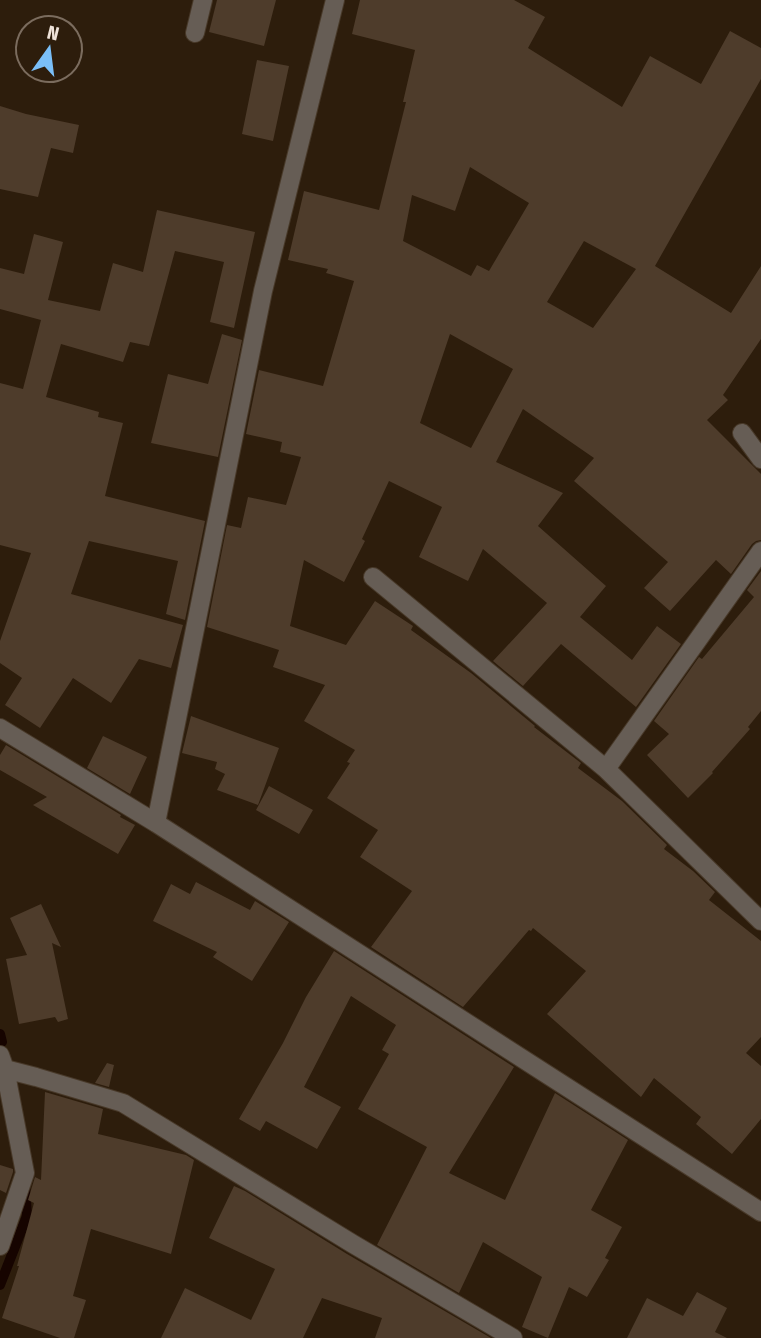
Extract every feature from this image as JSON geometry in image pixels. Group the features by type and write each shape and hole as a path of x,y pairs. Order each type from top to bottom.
{"street":[{"path":"195,33 203,0"},
{"path":"156,823 263,291 335,0"},
{"path":"742,433 761,458"},
{"path":"606,769 761,551"},
{"path":"373,577 606,769 761,921"},
{"path":"0,728 156,823 761,1212"},
{"path":"0,1247 25,1173 3,1062"},
{"path":"3,1062 36,1077 123,1103 513,1338"}],"building":[{"path":"217,0 276,0 264,46 209,32"},
{"path":"360,0 514,0 545,17 528,48 622,107 650,56 701,84 730,31 761,48 761,79 655,266 731,313 761,266 761,339 723,395 728,400 707,420 761,474 761,540 752,544 731,574 716,560 670,611 644,588 668,562 574,481 594,458 523,409 496,462 563,493 538,526 606,586 580,617 632,660 657,626 681,644 636,707 561,644 523,686 493,661 547,603 483,549 468,581 419,557 442,507 389,481 362,539 365,541 344,582 304,560 290,626 346,645 375,601 413,626 411,630 471,673 581,763 578,768 622,801 667,845 664,849 715,892 709,900 761,941 761,1037 746,1053 761,1066 761,1119 732,1154 696,1124 701,1117 654,1078 641,1097 547,1014 586,971 533,928 463,1007 371,947 412,891 360,857 378,830 327,798 350,763 347,762 355,750 304,721 325,685 273,667 279,650 207,627 227,525 241,528 248,497 286,505 301,457 280,452 282,442 246,434 259,370 323,386 354,281 326,273 328,269 288,260 304,191 379,210 406,102 403,102 415,50 352,34","holes":["470,167 529,203 489,271 477,265 471,276 403,241 412,195 455,211","584,241 636,269 593,328 547,302","450,334 513,369 471,448 420,423"]},
{"path":"257,60 289,66 273,141 242,134"},
{"path":"0,106 79,125 73,153 51,148 38,197 0,189"},
{"path":"157,210 255,232 234,328 210,322 224,262 175,251 149,346 130,342 123,362 61,344 46,397 99,412 98,417 123,423 105,496 205,521 185,620 166,614 178,561 89,541 71,594 183,625 171,668 139,659 111,703 73,678 40,728 5,705 22,678 0,663 0,641 31,553 0,545 0,383 23,389 41,320 0,309 0,268 24,274 34,234 63,242 48,300 100,311 113,263 143,272"},
{"path":"222,334 242,340 218,457 151,443 168,374 208,384"},
{"path":"761,571 761,711 748,727 750,729 688,798 647,755 669,734 654,721 699,657 702,659 754,597 747,590"},
{"path":"191,716 279,748 258,805 217,790 225,774 215,769 217,762 182,753"},
{"path":"103,736 147,757 130,794 87,768"},
{"path":"6,745 135,825 118,854 33,805 47,797 0,770 0,755"},
{"path":"269,786 313,810 299,834 256,810"},
{"path":"196,882 250,910 255,901 289,922 252,981 213,957 217,952 153,921 171,884 190,894"},
{"path":"41,904 61,947 52,943 68,1019 58,1022 55,1017 19,1024 6,959 27,955 10,918"},
{"path":"334,951 514,1067 449,1173 505,1200 555,1093 628,1140 591,1210 622,1227 605,1258 609,1260 587,1297 569,1287 548,1338 522,1327 542,1277 483,1242 459,1293 377,1245 427,1147 358,1109 389,1054 382,1050 396,1025 351,996 304,1087 341,1107 317,1149 266,1121 260,1131 239,1119"},
{"path":"107,1063 114,1065 109,1087 95,1083"},
{"path":"45,1092 103,1109 98,1134 186,1155 194,1160 171,1254 91,1229 73,1296 86,1300 74,1338 60,1338 2,1318 19,1266 34,1203 28,1200 35,1177 41,1180"},
{"path":"0,1165 13,1169 6,1193 0,1190"},
{"path":"234,1186 491,1338 375,1338 382,1318 322,1298 303,1338 161,1338 185,1288 251,1320 275,1269 209,1238"},
{"path":"697,1292 727,1308 715,1332 727,1338 627,1338 647,1298 683,1316"}],"waterway":[{"path":"0,1034 2,1042"},
{"path":"0,1285 27,1216 25,1186"}]}
